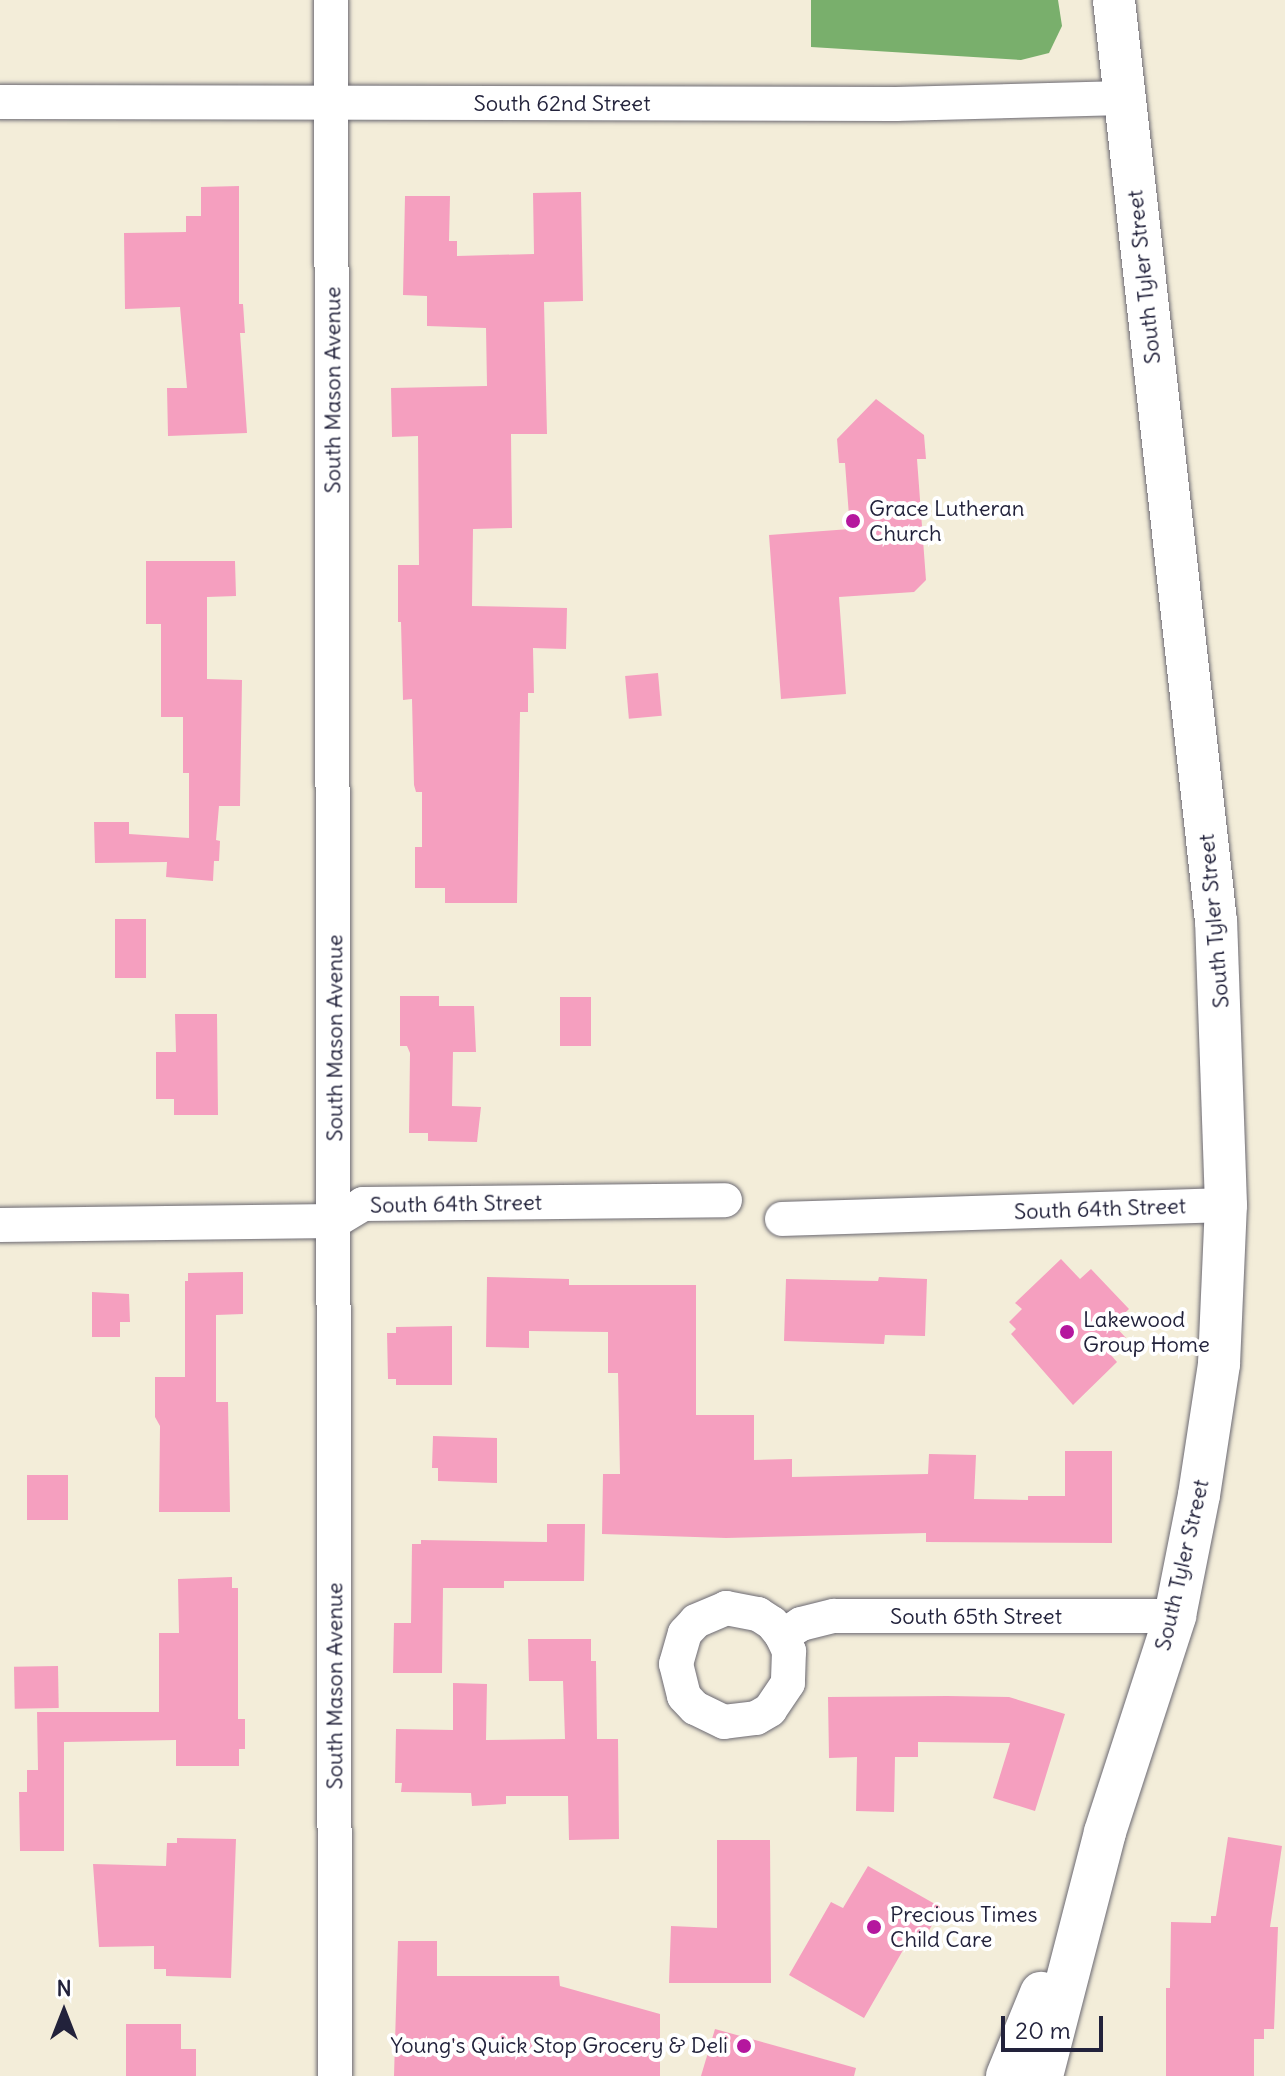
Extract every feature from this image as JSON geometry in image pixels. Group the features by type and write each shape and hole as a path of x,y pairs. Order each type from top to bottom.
{"street":[{"name":"South Mason Avenue","path":"331,0 335,2076"},
{"name":"South Tyler Street","path":"1042,2076 1105,1832 1175,1616 1199,1495 1219,1364 1226,1205 1216,921 1114,0"},
{"name":"South 62nd Street","path":"0,102 896,104 1124,98"},
{"name":"South 64th Street","path":"0,1225 335,1221 363,1204 725,1200"},
{"name":"South 64th Street","path":"782,1219 1226,1205"},
{"name":"South 65th Street","path":"782,1636 801,1624 834,1616 1175,1616"},
{"name":"South Tyler Street","path":"1007,2076 1105,1832"}],"green space":[{"path":"811,0 1058,0 1062,26 1049,53 1021,60 811,47"}],"building":[{"path":"239,186 239,304 243,304 245,333 240,333 247,433 168,436 167,388 187,388 180,307 125,309 124,233 186,232 186,216 201,216 201,187"},
{"path":"581,192 583,301 544,302 547,434 511,434 512,528 473,529 472,606 567,608 566,649 533,648 534,693 528,693 528,712 520,712 517,903 445,903 445,888 415,888 415,847 422,847 422,792 416,792 414,785 412,699 403,700 398,565 419,565 418,436 392,437 391,388 487,386 486,328 427,326 427,296 403,295 405,196 450,196 449,241 457,241 457,256 534,254 533,193"},
{"path":"876,399 924,435 926,459 917,459 926,580 914,592 839,597 846,694 781,699 769,535 850,529 845,463 839,463 837,439"},
{"path":"146,561 235,561 236,596 207,597 207,679 242,680 240,806 219,806 216,840 220,841 219,861 214,861 213,881 166,877 167,862 95,863 94,822 129,822 129,834 189,838 189,773 183,773 183,717 161,717 161,624 146,624"},
{"path":"658,673 662,716 629,719 625,676"},
{"path":"115,919 146,919 146,978 115,978"},
{"path":"400,996 439,996 439,1006 474,1006 476,1052 453,1052 452,1106 481,1107 477,1142 428,1141 428,1133 409,1133 410,1053 407,1046 400,1046"},
{"path":"560,997 591,997 591,1046 560,1046"},
{"path":"175,1014 217,1014 218,1115 174,1115 174,1099 156,1099 156,1052 176,1052"},
{"name":"Lakewood Group Home","path":"1061,1259 1080,1279 1091,1269 1129,1309 1113,1324 1126,1338 1110,1354 1117,1362 1073,1405 1011,1334 1016,1329 1009,1322 1022,1309 1015,1303"},
{"path":"243,1272 243,1314 216,1315 216,1402 228,1402 230,1512 159,1512 160,1426 155,1417 155,1377 185,1377 185,1281 188,1281 188,1273"},
{"path":"487,1277 569,1279 569,1285 696,1285 696,1415 754,1415 754,1460 792,1459 792,1477 928,1474 929,1454 976,1455 974,1499 1028,1500 1028,1496 1065,1496 1065,1451 1112,1451 1112,1543 926,1542 926,1533 726,1538 602,1534 603,1474 620,1474 618,1373 608,1373 608,1332 529,1331 529,1348 486,1347"},
{"path":"879,1277 927,1279 925,1336 885,1335 884,1344 784,1341 786,1279 878,1281"},
{"path":"92,1292 129,1294 130,1322 120,1322 120,1337 92,1337"},
{"path":"452,1326 452,1385 396,1385 396,1379 388,1379 387,1333 396,1333 396,1327"},
{"path":"433,1436 497,1438 497,1483 438,1481 438,1468 432,1468"},
{"path":"27,1475 68,1475 68,1520 27,1520"},
{"path":"547,1524 585,1524 584,1581 504,1581 504,1588 443,1588 442,1673 393,1673 394,1623 411,1623 412,1544 421,1544 421,1540 547,1542"},
{"path":"232,1577 232,1588 238,1588 238,1719 245,1719 245,1749 239,1749 239,1766 176,1766 176,1740 64,1742 64,1851 20,1851 19,1792 27,1792 27,1770 38,1770 37,1712 159,1712 159,1633 179,1633 178,1579"},
{"path":"528,1639 591,1639 591,1661 596,1661 597,1739 618,1739 619,1839 569,1840 568,1796 506,1796 506,1804 472,1806 471,1793 401,1792 402,1783 395,1783 396,1729 453,1730 453,1683 487,1684 486,1740 565,1739 563,1681 529,1681"},
{"path":"58,1666 59,1708 15,1709 14,1667"},
{"path":"828,1697 1009,1697 1065,1714 1035,1811 993,1798 1010,1743 918,1742 918,1757 895,1757 894,1812 856,1811 857,1757 829,1758"},
{"path":"1228,1837 1282,1846 1270,1927 1278,1927 1274,2029 1264,2029 1264,2039 1254,2039 1254,2076 1166,2076 1166,1988 1170,1988 1171,1922 1211,1923 1211,1916 1216,1916"},
{"path":"177,1838 236,1839 231,1978 166,1976 166,1969 154,1969 154,1946 99,1947 93,1864 166,1866 167,1843 177,1843"},
{"path":"717,1840 770,1840 771,1983 669,1983 671,1926 717,1928"},
{"name":"Precious Times Child Care","path":"868,1866 942,1908 917,1951 906,1945 864,2018 789,1975 831,1902 843,1908"},
{"path":"398,1941 437,1941 437,1976 559,1976 560,1986 660,2014 660,2076 394,2076"},
{"path":"126,2024 181,2024 181,2049 196,2049 196,2076 126,2076"},
{"name":"Young's Quick Stop Grocery & Deli","path":"715,2029 856,2068 854,2076 701,2076"}],"place":[{"name":"Grace Lutheran Church","path":"853,521"},
{"name":"Lakewood Group Home","path":"1067,1332"},
{"name":"Precious Times Child Care","path":"874,1927"},
{"name":"Young's Quick Stop Grocery & Deli","path":"744,2046"}]}
